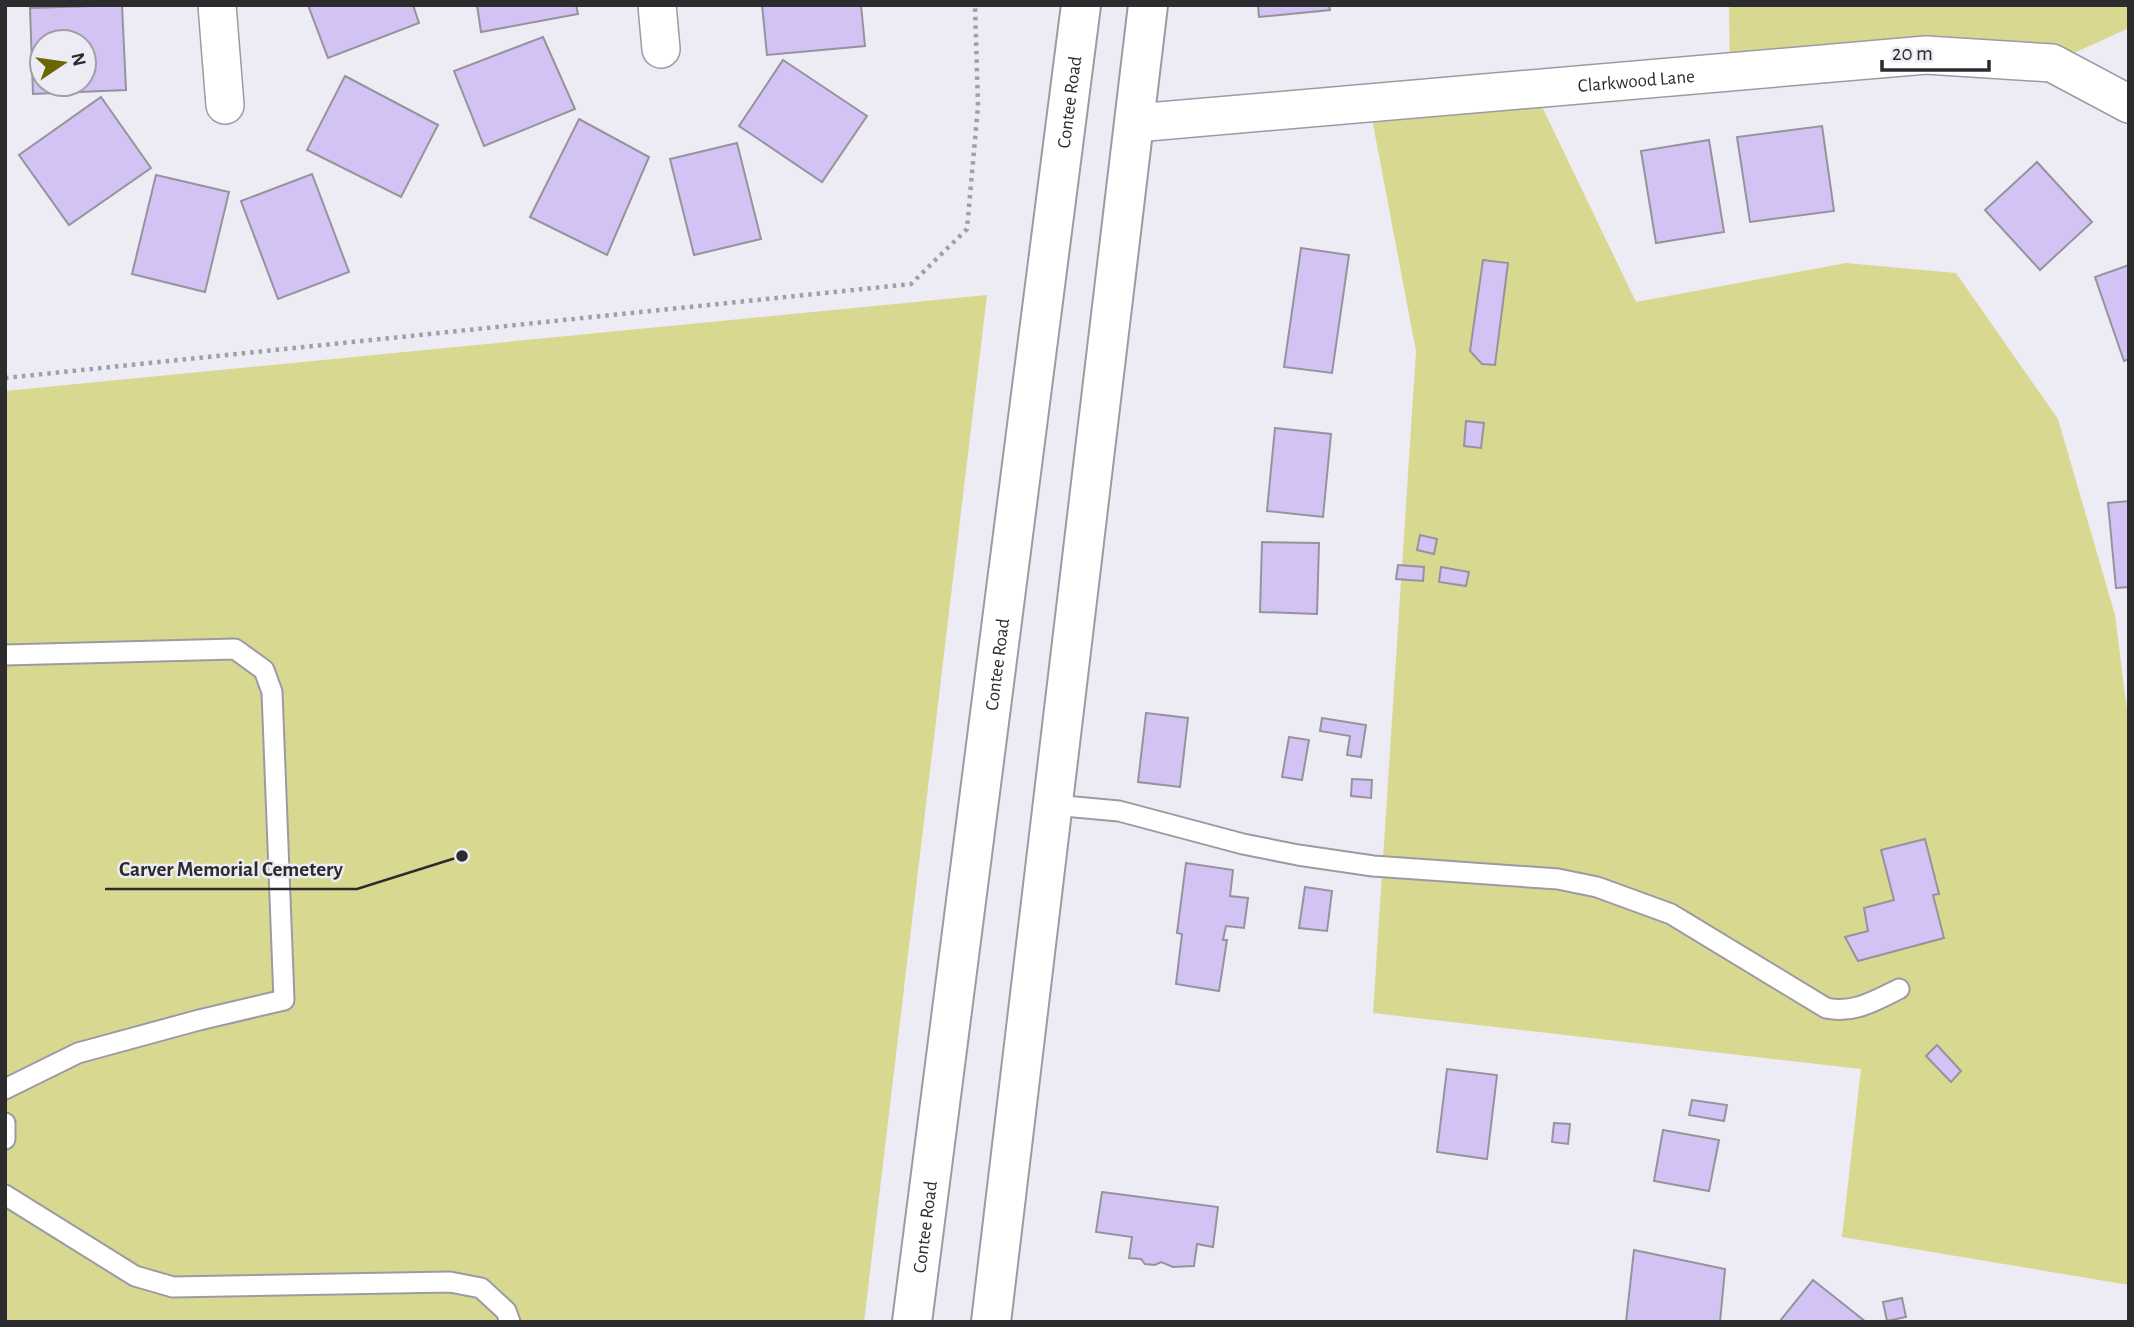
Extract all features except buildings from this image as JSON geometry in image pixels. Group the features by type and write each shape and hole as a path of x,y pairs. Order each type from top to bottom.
{"street":[{"path":"217,5 225,105"},
{"path":"657,5 661,49"},
{"name":"Contee Road","path":"912,1322 1081,5"},
{"path":"991,1322 1149,5"},
{"name":"Clarkwood Lane","path":"1136,123 1926,55 2052,63 2129,104"}],"lane":[{"path":"5,654 235,649 264,670 272,692 284,1000 78,1053 5,1089"},
{"path":"1053,805 1119,811 1243,845 1298,855 1373,866 1559,879 1597,887 1671,914 1826,1008 1841,1011 1861,1007 1899,989"},
{"path":"5,1123 5,1139"},
{"path":"5,1195 135,1276 173,1287 450,1282 481,1288 506,1311 510,1322"}],"path":[{"path":"5,378 911,284 967,229 978,106 975,5"}],"green space":[{"path":"1729,5 2129,5 2129,28 2052,63 1730,71"},
{"path":"1533,88 1636,302 1846,263 1956,273 2058,419 2115,615 2129,727 2129,1285 1842,1237 1861,1069 1373,1013 1416,351 1369,103"},
{"path":"987,295 864,1322 5,1322 5,391"}],"place":[{"name":"Carver Memorial Cemetery","path":"462,856"}]}
